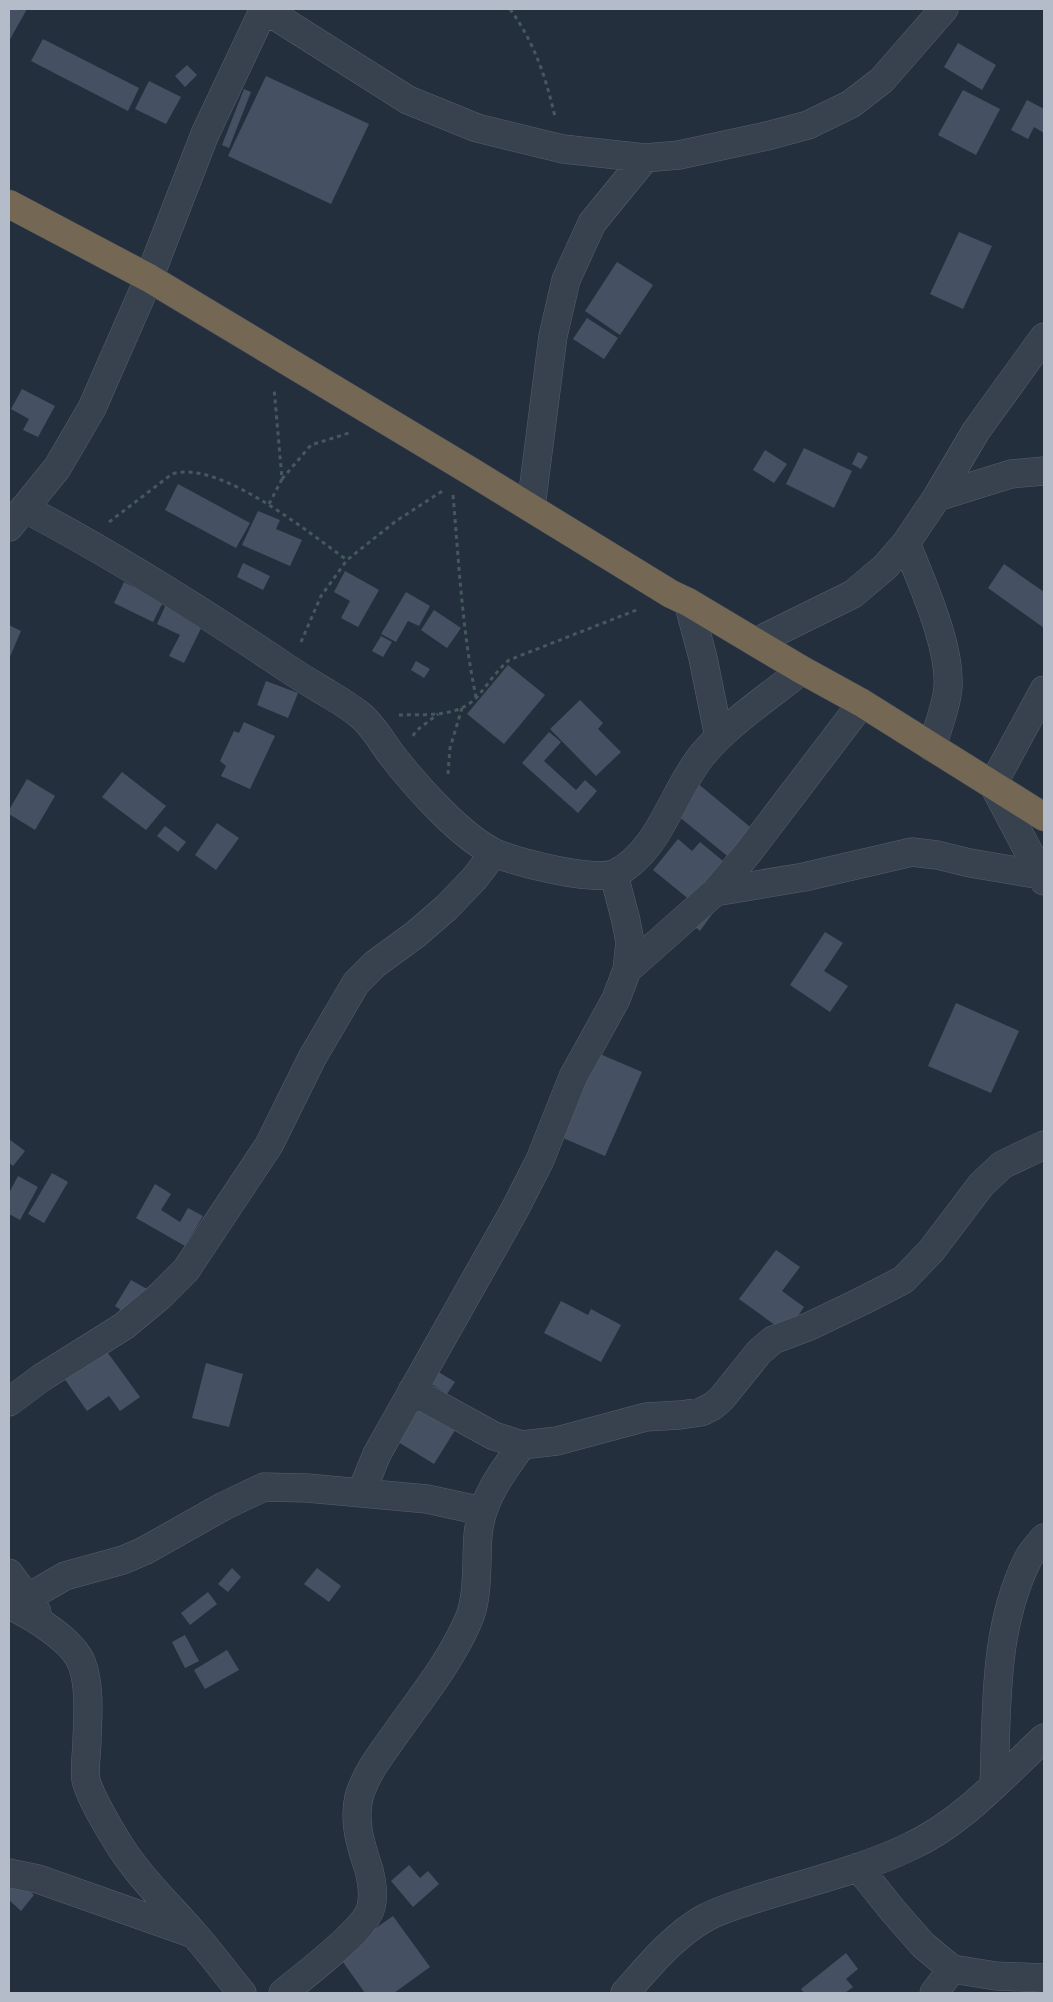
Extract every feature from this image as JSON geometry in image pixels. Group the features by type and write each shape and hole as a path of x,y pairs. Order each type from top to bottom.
{"highway":[{"path":"9,204 149,278 388,421 462,478 531,507 680,598 862,703 1044,817"}],"street":[{"path":"802,670 719,737 703,754 683,782 645,849 630,864 614,875 594,876 566,872 494,853 451,820 401,767 362,716 200,609 86,541 16,517 57,468 92,408 149,278 205,134 264,9 408,100 476,128 562,149 646,158 679,155 767,136 808,125 851,104 882,80 944,9"},
{"path":"531,507 552,336 566,280 592,223 646,158"},
{"path":"756,642 853,594 884,567 906,543 937,497 976,431 1044,337"},
{"path":"937,497 1011,474 1044,471"},
{"path":"906,543 935,616 947,666 948,694 932,747"},
{"path":"680,598 703,658 719,737"},
{"path":"1043,878 993,784 1044,690"},
{"path":"627,970 715,892 747,854 862,703"},
{"path":"715,892 804,877 912,852 937,855 1043,878"},
{"path":"9,1402 41,1378 124,1326 160,1296 186,1270 269,1145 312,1058 356,983 375,964 416,934 446,908 474,879 494,853"},
{"path":"361,1493 377,1454 515,1209 540,1160 573,1077 616,999 627,970 630,942 614,875"},
{"path":"412,1391 494,1436 522,1445 557,1441 646,1417 701,1412 713,1406 759,1352 773,1340 810,1326 903,1280 931,1251 981,1186 1002,1165 1044,1144"},
{"path":"283,1993 361,1926 371,1909 373,1884 359,1841 356,1816 360,1795 375,1763 444,1666 469,1619 476,1585 478,1533 482,1511 501,1472 522,1445"},
{"path":"18,1602 65,1576 123,1560 144,1551 224,1506 264,1487 308,1488 428,1499 482,1511"},
{"path":"994,1785 999,1664 1008,1607 1029,1558 1044,1538"},
{"path":"9,1573 18,1602 70,1647 81,1662 86,1680 86,1782 115,1839 153,1890 195,1935 242,1993"},
{"path":"625,1993 682,1934 705,1918 785,1889 858,1867 908,1848 939,1832 994,1785 1044,1738"},
{"path":"858,1867 923,1945 952,1969 996,1976 1044,1978"},
{"path":"9,1874 38,1879 195,1935"},
{"path":"934,1993 952,1969"}],"path":[{"path":"510,9 537,54 549,88 562,149"},
{"path":"270,350 282,479"},
{"path":"269,504 282,479 311,445 388,421"},
{"path":"86,541 157,484 172,474 181,471 218,480 269,504 347,560"},
{"path":"292,670 304,633 321,596 347,560 396,521 462,478"},
{"path":"462,478 462,614 476,697"},
{"path":"362,716 439,714 462,708 476,697 509,660 629,614 680,598"},
{"path":"451,820 447,782 449,757 462,708"}],"building":[{"path":"9,9 27,9 9,41"},
{"path":"43,39 139,88 128,111 31,61"},
{"path":"958,43 996,65 982,90 944,67"},
{"path":"187,65 197,75 185,87 175,76"},
{"path":"266,76 369,124 331,204 228,156"},
{"path":"149,81 181,97 166,124 135,109"},
{"path":"244,89 251,92 229,148 222,145"},
{"path":"963,90 1000,109 976,155 938,135"},
{"path":"1027,100 1044,109 1044,133 1034,127 1028,139 1011,130"},
{"path":"959,232 992,246 963,309 930,294"},
{"path":"617,262 653,285 620,335 585,311"},
{"path":"587,318 618,338 604,359 573,339"},
{"path":"22,389 55,406 38,437 23,430 29,419 11,409"},
{"path":"804,448 852,471 834,508 786,484"},
{"path":"765,450 787,464 774,483 753,470"},
{"path":"858,452 868,457 861,469 852,464"},
{"path":"178,484 250,523 236,548 165,510"},
{"path":"258,511 280,520 276,529 302,540 290,566 242,545"},
{"path":"243,563 270,576 263,590 237,577"},
{"path":"1004,564 1044,592 1044,628 988,588"},
{"path":"345,571 379,590 358,627 341,618 350,601 334,592"},
{"path":"124,582 163,602 153,622 114,603"},
{"path":"406,592 430,606 419,626 408,621 396,642 381,634"},
{"path":"168,600 206,618 184,663 169,656 180,635 157,624"},
{"path":"434,610 461,628 447,648 421,630"},
{"path":"9,625 21,631 9,659"},
{"path":"381,636 392,642 383,657 372,651"},
{"path":"416,661 430,669 424,678 411,670"},
{"path":"508,665 545,695 504,744 467,714"},
{"path":"266,681 298,693 288,718 257,705"},
{"path":"580,700 603,723 598,729 621,752 596,776 550,729"},
{"path":"244,722 275,736 250,789 221,776 226,766 220,761 234,731 239,733"},
{"path":"549,732 561,742 544,761 576,790 585,780 597,791 578,813 522,763"},
{"path":"122,772 166,806 146,830 102,797"},
{"path":"27,779 55,796 35,830 9,814 9,810"},
{"path":"696,782 755,831 731,859 672,811"},
{"path":"217,823 239,838 216,870 195,855"},
{"path":"165,826 186,842 178,852 157,836"},
{"path":"678,839 692,851 700,842 729,866 696,905 653,870"},
{"path":"715,910 700,931 690,923"},
{"path":"825,932 843,943 824,971 848,986 830,1012 790,985"},
{"path":"956,1003 1019,1031 991,1093 928,1066"},
{"path":"593,1051 642,1072 605,1156 556,1135"},
{"path":"9,1139 25,1151 13,1166 9,1163"},
{"path":"52,1173 68,1182 44,1223 28,1214"},
{"path":"18,1176 38,1187 20,1220 9,1214 9,1193"},
{"path":"155,1184 171,1194 161,1210 180,1222 188,1208 203,1216 185,1246 136,1218"},
{"path":"776,1250 800,1267 782,1291 804,1307 786,1333 739,1299"},
{"path":"131,1280 147,1289 130,1316 115,1306"},
{"path":"561,1301 588,1315 591,1309 621,1325 601,1362 544,1333"},
{"path":"105,1349 140,1397 120,1411 109,1396 87,1411 64,1378"},
{"path":"206,1363 243,1374 229,1427 192,1418"},
{"path":"432,1368 455,1382 447,1394 425,1380"},
{"path":"413,1401 457,1427 434,1464 390,1437"},
{"path":"232,1568 241,1577 228,1592 218,1584"},
{"path":"317,1568 341,1586 329,1602 304,1584"},
{"path":"208,1592 217,1604 190,1625 181,1613"},
{"path":"185,1635 199,1661 185,1668 172,1642"},
{"path":"227,1650 239,1670 205,1689 194,1670"},
{"path":"409,1865 420,1878 428,1871 439,1884 413,1907 391,1881"},
{"path":"11,1875 34,1895 21,1911 9,1900 9,1878"},
{"path":"393,1916 430,1967 394,1993 365,1993 338,1955"},
{"path":"846,1953 858,1969 846,1979 853,1987 845,1993 804,1993 801,1989"}]}
